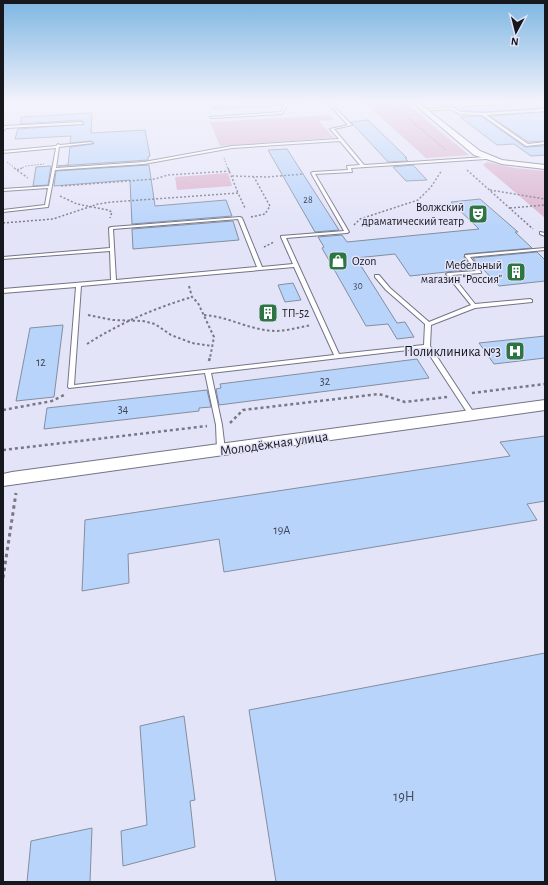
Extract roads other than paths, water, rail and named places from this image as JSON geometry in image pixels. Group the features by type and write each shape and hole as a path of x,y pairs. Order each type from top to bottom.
{"street":[{"path":"466,144 486,158 504,163 545,167"},
{"name":"Молодёжная улица","path":"8,479 545,405"}],"lane":[{"path":"3,152 70,144"},
{"path":"53,169 144,163 221,149 284,144"},
{"path":"345,144 363,166"},
{"path":"3,211 46,206 58,145"},
{"path":"337,356 283,237 347,232 313,173 351,171 348,166 486,158"},
{"path":"3,190 50,187"},
{"path":"114,282 112,228 240,218 260,269"},
{"path":"3,258 112,249"},
{"path":"474,306 448,274 479,272 467,256 545,249"},
{"path":"3,291 295,266"},
{"path":"377,276 383,285 428,324 427,346 472,415"},
{"path":"79,285 71,387 427,346"},
{"path":"428,324 474,306 530,301"},
{"path":"208,371 219,424 221,450"}],"place":[{"name":"Волжский драматический театр","path":"478,214"},
{"name":"Ozon","path":"338,261"},
{"name":"Мебельный магазин \"Россия\"","path":"516,272"},
{"name":"ТП-52","path":"268,313"},
{"name":"Поликлиника №3","path":"515,351"}]}
